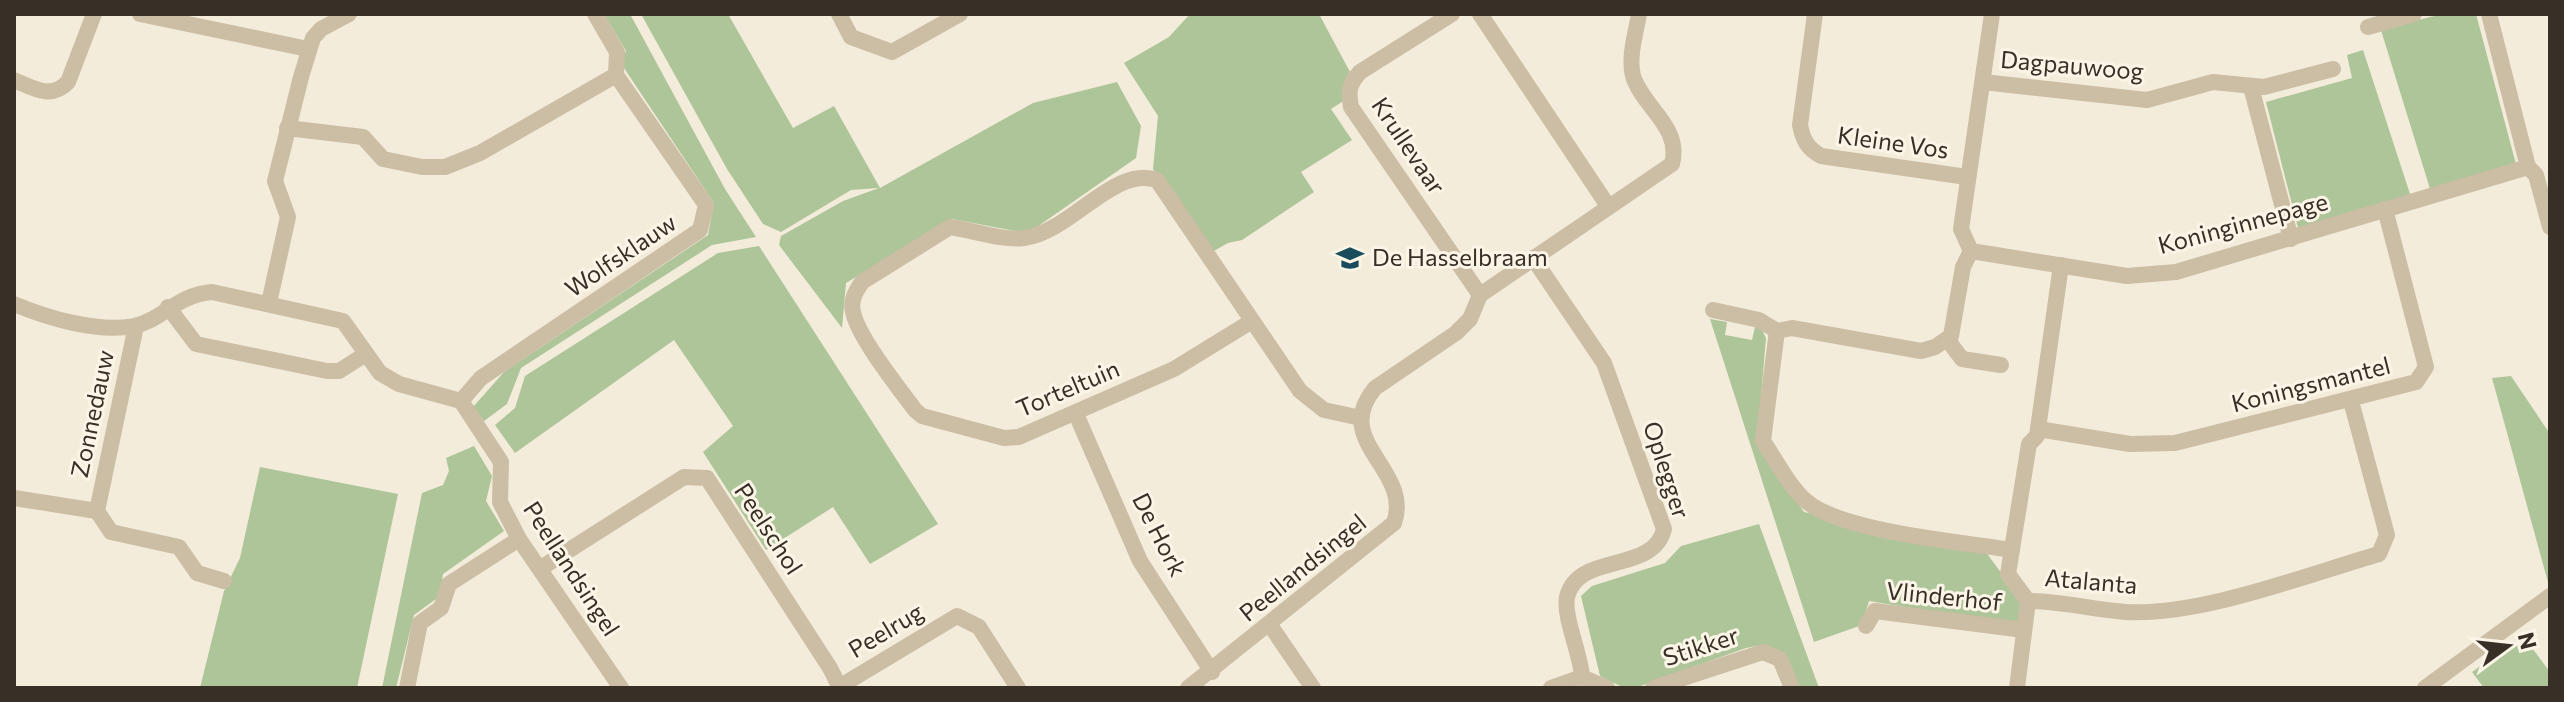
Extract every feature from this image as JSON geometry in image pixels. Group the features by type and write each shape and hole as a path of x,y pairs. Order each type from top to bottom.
{"street":[{"path":"14,80 44,93 60,90 68,82 94,14"},
{"path":"140,14 308,49"},
{"path":"269,303 288,217 275,181 308,49 321,29 349,14"},
{"name":"Wolfsklauw","path":"461,401 481,378 700,230 706,205 616,75 617,52 595,14"},
{"path":"839,14 851,37 892,52 960,14"},
{"name":"Krullevaar","path":"1452,14 1360,72 1350,82 1349,95 1351,107 1480,295"},
{"path":"1480,14 1608,206"},
{"path":"1361,418 1365,399 1375,388 1456,333 1470,319 1480,295 1608,206 1665,172 1675,151 1673,137 1634,80 1631,65 1639,14"},
{"name":"Kleine Vos","path":"1815,14 1800,125 1802,139 1811,150 1821,156 1967,177"},
{"path":"1713,310 1759,320 1777,331 1792,328 1921,351 1951,336 1963,267 1971,251 1961,229 1992,14"},
{"path":"2368,27 2414,14"},
{"path":"2489,14 2528,167 2536,175 2550,227"},
{"name":"Dagpauwoog","path":"1983,82 2147,100 2213,82 2264,87 2333,69"},
{"path":"287,128 363,137 383,159 422,167 445,167 480,153 616,75"},
{"path":"2251,87 2291,239"},
{"name":"Koninginnepage","path":"1971,251 2127,276 2176,272 2528,167"},
{"name":"Torteltuin","path":"1252,321 1200,356 1076,414 1019,437 1004,438 922,416 861,333 852,310 854,294 862,282 950,227 1023,238 1053,229 1129,178 1145,176 1157,180 1300,391 1324,410 1361,418"},
{"name":"Koningsmantel","path":"2038,429 2130,444 2175,443 2351,401 2416,382 2426,367 2385,209"},
{"name":"Oplegger","path":"1533,258 1604,363 1664,529 1660,544 1651,552 1588,573 1576,581 1567,596 1582,677"},
{"name":"Atalanta","path":"2061,265 2037,436 2029,444 2008,574 2028,601 2059,601 2127,612 2163,610 2210,602 2379,554 2387,535 2351,401"},
{"path":"14,304 40,315 103,326 136,326 190,294 212,292 269,303 343,321 380,373 399,384 461,401"},
{"path":"168,307 196,344 327,371 339,371 366,354"},
{"name":"Zonnedauw","path":"136,326 97,511 111,532 179,547 197,573 224,581"},
{"path":"1777,331 1763,441 1804,500 1814,507 1861,524 2012,550"},
{"path":"1947,339 1962,359 2001,365"},
{"name":"Peellandsingel","path":"461,401 501,462 500,502 519,539 621,688"},
{"name":"De Hork","path":"1076,414 1140,561 1212,672"},
{"name":"Peellandsingel","path":"1188,688 1270,625 1321,578 1394,523 1400,507 1397,491 1362,435 1361,418"},
{"name":"Peelschol","path":"541,568 684,477 707,478 840,687"},
{"name":"Zonnedauw","path":"14,498 97,511"},
{"path":"407,688 420,623 441,608 449,584 519,539"},
{"path":"2425,688 2550,596"},
{"name":"Vlinderhof","path":"2017,688 2028,601"},
{"name":"Vlinderhof","path":"1866,626 1875,611 2024,630"},
{"name":"Peelrug","path":"840,687 957,616 979,627 1018,688"},
{"path":"1270,625 1313,688"},
{"name":"Stikker","path":"1653,688 1763,652 1780,659 1792,688"},
{"path":"1551,688 1582,677 1607,688"}],"green space":[{"path":"604,14 630,14 725,189 756,237 712,245 521,368 507,404 484,421 473,407 504,372 708,235 714,203 624,68 621,61 626,51"},
{"path":"641,14 728,14 793,128 834,106 880,188 1033,103 1117,82 1141,126 1136,158 1034,229 1020,232 952,219 846,283 842,328 779,245 781,236 843,201 879,188 851,190 781,232 763,224 727,169"},
{"path":"1190,14 1319,14 1350,72 1346,78 1345,100 1331,109 1352,140 1301,172 1314,192 1242,240 1228,243 1212,252 1153,169 1158,116 1124,63 1169,37"},
{"path":"2376,14 2390,14 2393,26 2443,14 2476,14 2517,168 2431,192"},
{"path":"2363,50 2411,197 2298,228 2266,102 2352,78 2347,55"},
{"path":"759,246 938,524 870,564 833,507 766,550 703,452 733,426 674,340 515,453 495,425 515,408 525,376 718,253"},
{"path":"1710,319 1727,322 1725,335 1752,340 1755,327 1761,328 1766,338 1757,445 1804,512 1985,551 2022,601 2020,626 1869,601 1862,625 1814,642"},
{"path":"2511,376 2550,434 2549,586 2492,378"},
{"path":"474,446 492,476 486,501 504,531 443,574 440,596 414,615 396,688 382,688 422,493 443,485 449,471 446,458"},
{"path":"260,467 398,494 357,688 200,688 224,591 240,558"},
{"path":"1759,524 1819,688 1797,688 1785,653 1762,645 1635,688 1624,688 1600,676 1581,596 1592,586 1665,563 1681,546"},
{"path":"2523,636 2550,672 2550,688 2484,688 2472,672"}],"place":[{"name":"De Hasselbraam","path":"1350,258"}]}
